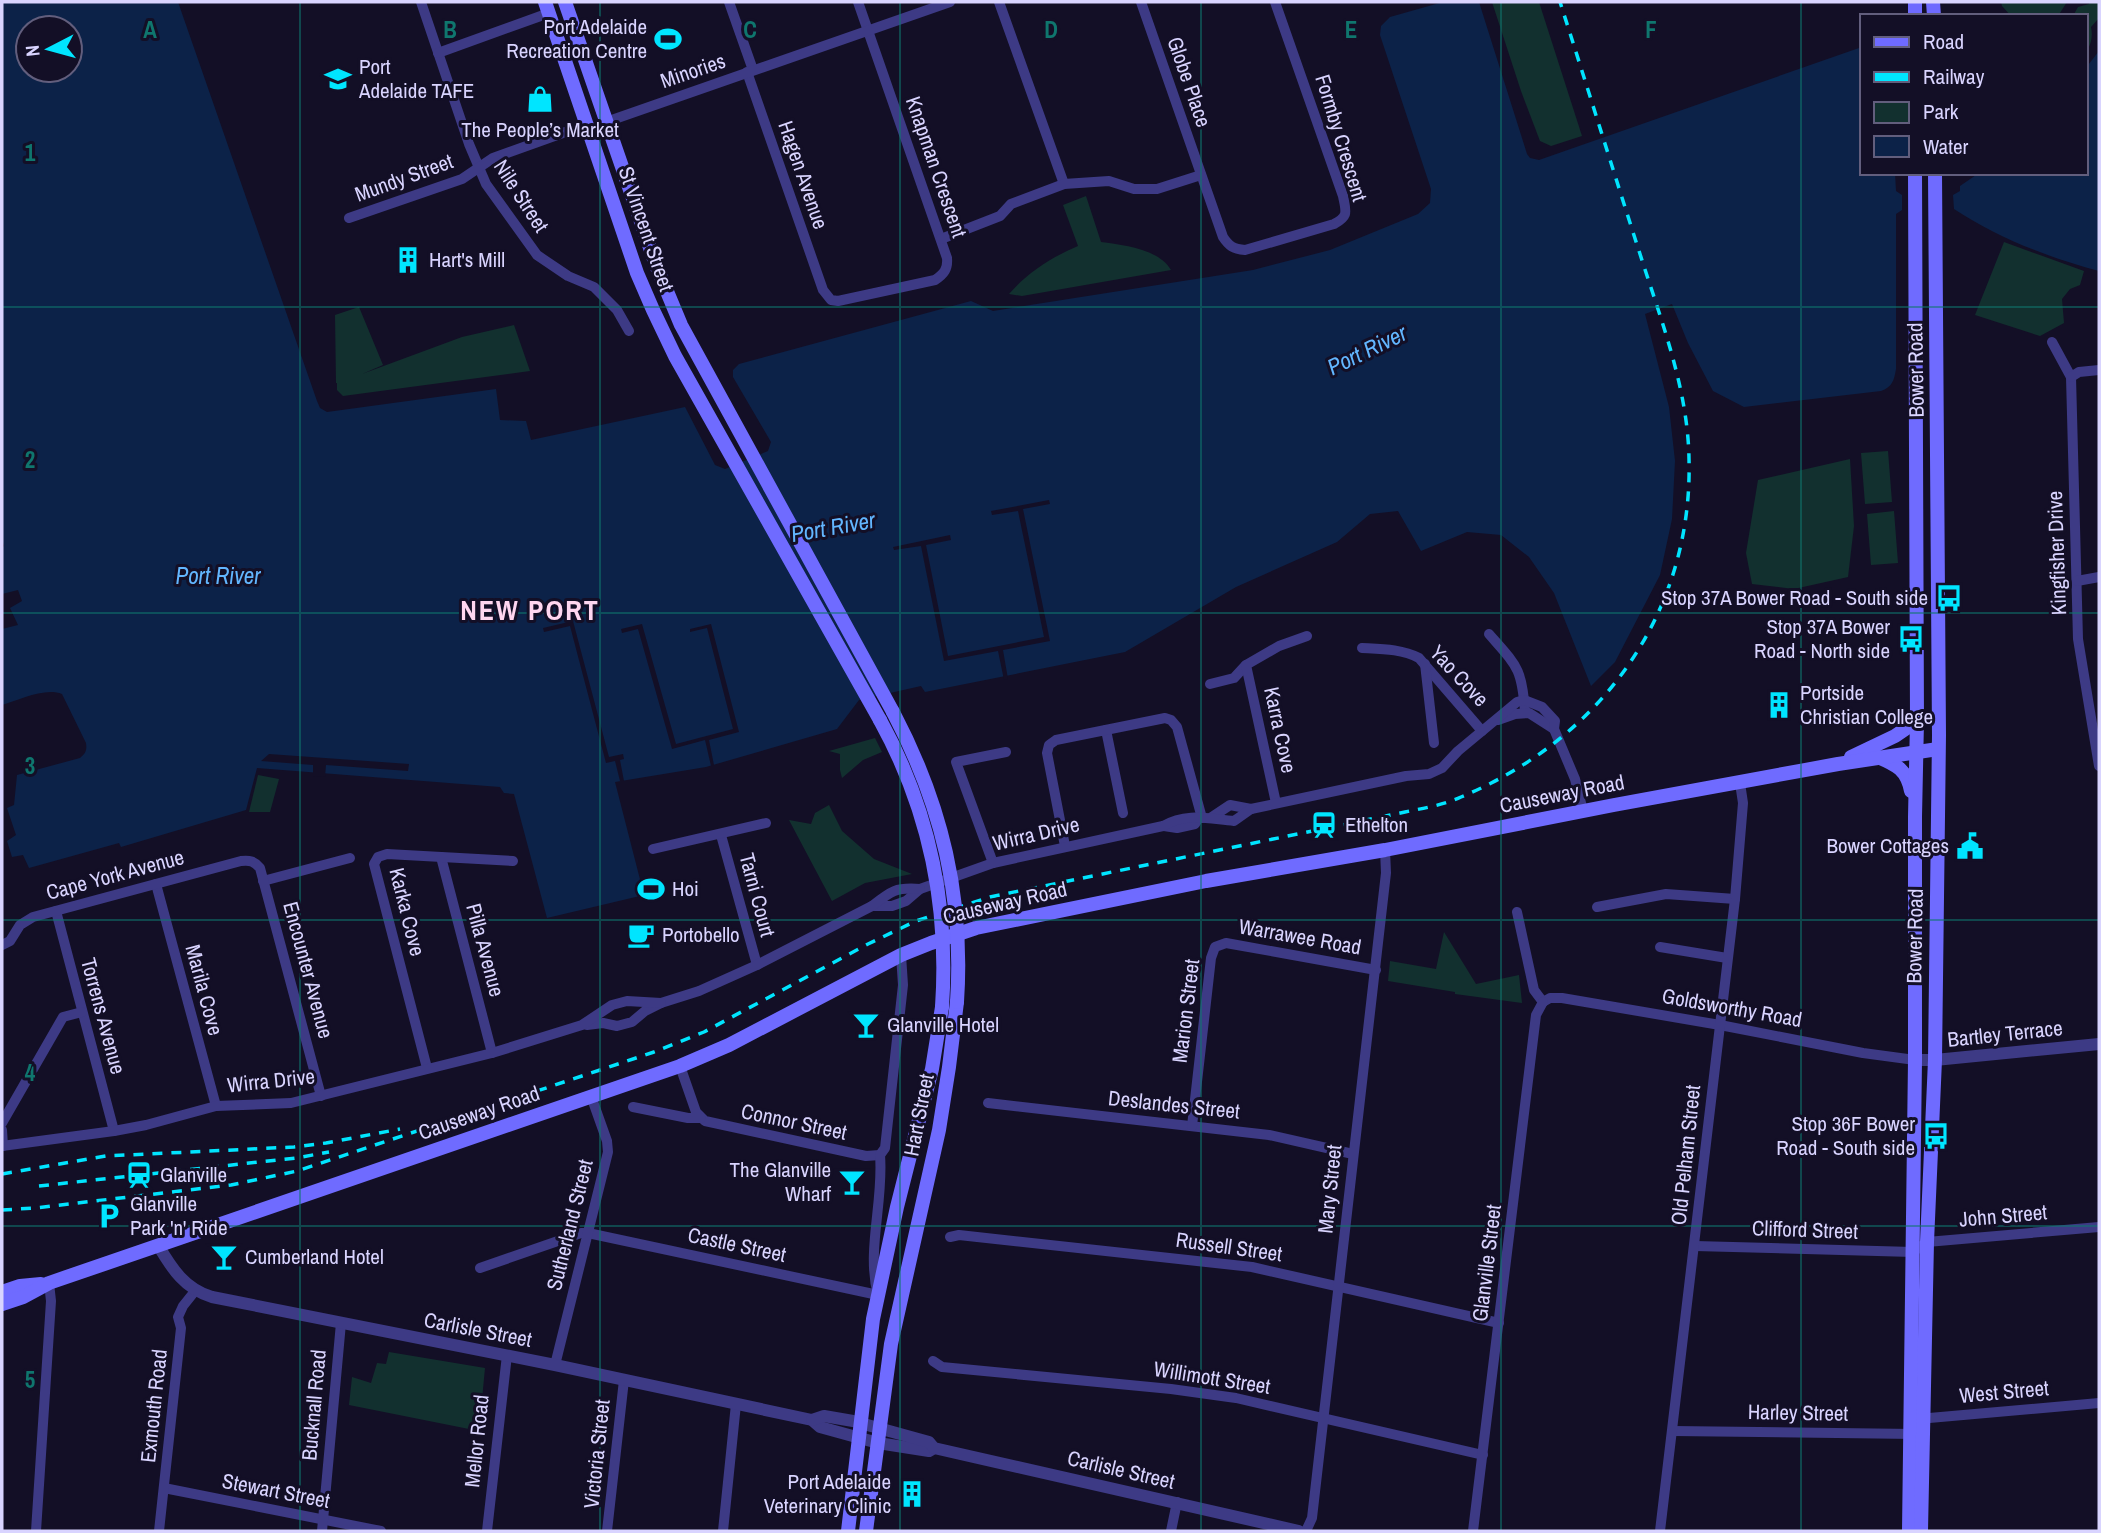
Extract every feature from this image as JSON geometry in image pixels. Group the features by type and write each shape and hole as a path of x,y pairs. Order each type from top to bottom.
{"main road":[{"name":"St Vincent Street","path":"565,2 656,265 681,326 893,712"},
{"name":"St Vincent Street","path":"547,8 637,273 653,310 732,460 880,720"},
{"path":"588,124 606,122"},
{"name":"Bower Road","path":"1916,175 1917,751 1913,1252 1921,1531"},
{"name":"Bower Road","path":"1909,1531 1917,1427 1935,1060 1938,749 1935,175"},
{"name":"Hart Street","path":"866,1531 891,1344 939,1130 957,1002 958,932 949,859 932,800 909,742 893,712"},
{"name":"Hart Street","path":"848,1531 878,1295 897,1206 932,1069 943,983 943,918 934,866 918,805 895,747 880,720"},
{"path":"1838,764 1895,736 1917,721"},
{"name":"Causeway Road","path":"2,1304 23,1297 49,1283 680,1066 729,1045 901,956 976,928 1206,881 1385,850 1838,764 1938,749"},
{"path":"1878,757 1905,773 1915,817"},
{"name":"Causeway Road","path":"2,1292 20,1286 49,1283"}],"street":[{"name":"Nile Street","path":"421,2 486,184 537,255 568,276 594,287 617,310 629,331"},
{"name":"Hagen Avenue","path":"729,2 823,290"},
{"name":"Knapman Crescent","path":"823,290 831,300 838,302 934,279 948,267 941,239 858,2"},
{"name":"Minories","path":"606,122 950,2"},
{"path":"999,2 1064,184"},
{"name":"Globe Place","path":"1141,2 1201,175"},
{"name":"Formby Crescent","path":"1201,175 1223,237 1228,246 1236,250 1245,250 1334,224 1343,219 1346,212 1343,196 1275,2"},
{"path":"438,53 547,8"},
{"name":"Mundy Street","path":"349,218 463,179 493,158 588,124"},
{"path":"941,239 1000,216 1011,204 1064,184 1109,181 1134,189 1157,189 1201,175"},
{"name":"Kingfisher Drive","path":"2052,342 2071,377 2078,639 2099,766"},
{"path":"2071,377 2078,372 2099,370"},
{"path":"2077,581 2099,577"},
{"path":"1489,634 1517,666 1523,686 1525,712 1554,729"},
{"name":"Karra Cove","path":"1210,684 1234,678 1246,665 1279,646 1307,636"},
{"name":"Yao Cove","path":"1362,648 1410,653 1425,664 1482,731"},
{"path":"1425,664 1434,743"},
{"name":"Karra Cove","path":"1246,665 1276,803"},
{"path":"1524,700 1542,707 1555,721 1554,729 1575,779 1583,811"},
{"name":"Wirra Drive","path":"1204,818 1234,821 1251,809 1406,776 1429,774 1442,768 1482,731 1517,702 1524,700"},
{"name":"Wirra Drive","path":"1497,720 1525,712"},
{"path":"1065,846 1047,753 1049,745 1056,740 1164,718 1171,720 1177,727 1204,818"},
{"path":"1105,730 1123,813"},
{"path":"993,863 956,762 1006,752"},
{"name":"Old Pelham Street","path":"1660,1531 1735,899 1743,803 1740,783"},
{"name":"Wirra Drive","path":"2,1146 114,1131 216,1106 291,1103 492,1054 582,1025 603,1023 617,1026 632,1022 661,1003 699,991 757,965 872,906 892,906 906,901 920,889 993,863 1163,826 1177,828 1195,824 1230,805 1251,809"},
{"name":"Tarni Court","path":"653,849 766,823"},
{"name":"Tarni Court","path":"721,835 757,965"},
{"name":"Mary Street","path":"1306,1531 1311,1522 1376,970 1386,873 1385,850"},
{"name":"Karka Cove","path":"427,1068 374,864 378,857 387,853 513,861"},
{"name":"Pilla Avenue","path":"440,857 492,1054"},
{"path":"263,881 350,858"},
{"name":"Encounter Avenue","path":"250,860 260,868 321,1096"},
{"name":"Cape York Avenue","path":"2,945 10,941 20,925 33,916 250,860"},
{"name":"Marila Cove","path":"156,884 216,1106"},
{"path":"1597,907 1666,894 1735,899"},
{"name":"Torrens Avenue","path":"56,911 114,1131"},
{"path":"1517,912 1534,990 1543,1002"},
{"name":"Warrawee Road","path":"1218,945 1226,943 1376,970"},
{"name":"Marion Street","path":"1192,1126 1211,958 1218,945"},
{"path":"1660,947 1727,958"},
{"name":"Hart Street","path":"878,1295 873,1276 881,1175 880,1155 885,1148 903,985 901,956"},
{"name":"Goldsworthy Road","path":"1543,1002 1550,998 1562,998 1863,1053 1915,1060"},
{"name":"Wirra Drive","path":"582,1025 612,1005 627,1001 661,1003"},
{"name":"Glanville Street","path":"1473,1531 1536,1015 1543,1002"},
{"path":"2,1123 63,1017 82,1012"},
{"name":"Bartley Terrace","path":"1915,1060 2099,1044"},
{"path":"680,1066 696,1112 701,1118"},
{"name":"Sutherland Street","path":"555,1365 608,1146 591,1096"},
{"name":"Deslandes Street","path":"988,1103 1269,1135 1353,1154"},
{"name":"Connor Street","path":"633,1107 701,1118 712,1124 866,1156 880,1155"},
{"path":"2,1130 2,1146"},
{"name":"John Street","path":"1927,1242 2099,1227"},
{"path":"480,1268 581,1233 588,1233"},
{"name":"Castle Street","path":"588,1233 878,1295"},
{"name":"Russell Street","path":"950,1237 959,1235 1252,1267 1499,1323"},
{"path":"1913,1252 1927,1242"},
{"name":"Carlisle Street","path":"158,1245 174,1271 195,1290 212,1297 507,1355 812,1420 824,1416 878,1436 929,1442 934,1448 1299,1531"},
{"name":"Clifford Street","path":"1695,1246 1913,1252"},
{"path":"36,1531 51,1301 49,1283"},
{"name":"Exmouth Road","path":"159,1531 181,1328 178,1317 195,1290"},
{"name":"Bucknall Road","path":"322,1531 341,1324"},
{"name":"Mellor Road","path":"486,1531 507,1355"},
{"name":"Willimott Street","path":"933,1361 942,1367 1171,1389 1236,1398 1483,1455"},
{"name":"Victoria Street","path":"607,1531 624,1380"},
{"name":"West Street","path":"1917,1427 2099,1403"},
{"path":"723,1531 736,1405"},
{"name":"Harley Street","path":"1673,1431 1917,1427"},
{"name":"Stewart Street","path":"164,1488 381,1531"},
{"path":"1171,1531 1177,1502"}],"green space":[{"path":"1492,2 1539,2 1582,136 1551,146 1540,141"},
{"path":"2001,2 2067,2 2059,14 2009,14"},
{"path":"2099,2 2099,18 2091,27 2091,41 2087,50 2087,14 2074,14 2078,7"},
{"path":"1086,196 1101,242 1149,253 1158,257 1171,270 1022,296 1009,294 1041,266 1078,246 1063,205"},
{"path":"2004,242 2084,271 2080,285 2070,289 2062,299 2064,323 2040,336 1975,315"},
{"path":"359,307 383,365 362,374 462,337 514,325 530,371 343,396 337,390 336,383 335,315"},
{"path":"1888,451 1892,502 1865,504 1861,453"},
{"path":"1850,459 1854,526 1848,577 1794,589 1752,584 1746,553 1758,480"},
{"path":"1894,511 1898,563 1871,565 1867,514"},
{"path":"875,738 882,752 863,760 842,778 840,754 829,751"},
{"path":"258,775 279,779 270,812 249,812"},
{"path":"829,805 842,831 874,859 912,874 865,883 832,901 789,820 811,824 815,813"},
{"path":"1444,932 1476,984 1519,975 1522,1003 1388,981 1390,961 1436,969"},
{"path":"389,1352 485,1368 479,1431 349,1405 352,1377 371,1383 377,1363 386,1364"}],"water":[{"name":"Port River","path":"2,2 178,2 320,408 327,412 496,389 500,420 526,421 531,440 685,407 715,465 725,469 768,451 771,442 733,377 733,370 739,364 971,301 993,311 1253,270 1330,250 1418,214 1430,203 1431,189 1380,35 1381,26 1390,17 1443,2 1479,2 1527,154 1530,158 1539,160 1859,48 1860,175 1895,175 1896,191 1902,195 1902,210 1896,214 1896,369 1888,388 1744,407 1713,391 1688,343 1672,304 1645,314 1669,407 1675,461 1672,519 1660,575 1615,662 1591,686 1554,593 1529,557 1501,535 1467,532 1421,551 1398,511 1370,514 1337,542 1236,587 1125,652 925,692 921,686 859,700 837,729 706,767 615,782 644,895 547,918 514,794 504,793 500,787 257,768 246,810 121,847 119,843 29,868 23,855 12,857 7,841 16,835 7,808 14,805 17,775 80,758 86,751 86,743 62,694 40,693 2,705 2,629 18,625 10,608 22,601 18,590 2,594"},
{"path":"2099,51 2099,271 2042,253 1988,229 1954,209 1953,195 1960,191 1960,186 1976,175 2087,175 2087,66"}],"pier":[{"path":"1049,500 1050,504 1023,509 1050,641 1003,650 1008,679 1004,680 998,651 944,661 921,546 894,550 893,547 950,535 951,540 926,545 948,656 1044,637 1018,511 992,515 991,511"},
{"path":"573,621 609,757 623,754 624,759 620,760 624,781 620,781 615,761 606,763 570,626 544,632 543,628"},
{"path":"642,624 676,744 733,729 707,628 690,632 690,629 711,624 739,732 709,740 714,765 711,766 705,740 672,749 638,629 622,633 621,629"},
{"path":"269,754 409,764 408,771 326,765 325,777 313,776 313,765 261,761"}],"railway":[{"path":"2,1210 231,1185 297,1171 654,1052 704,1032 916,921 990,897 1441,804 1511,772 1556,741 1596,705 1629,664 1656,618 1675,569 1686,515 1689,459 1684,407 1672,355 1560,2"},
{"path":"2,1174 106,1156 294,1147 400,1129"},
{"path":"39,1186 296,1158 329,1152"}],"place":[{"name":"Port Adelaide Recreation Centre","path":"668,39"},
{"name":"Port Adelaide TAFE","path":"338,79"},
{"name":"The People’s Market","path":"540,99"},
{"name":"Hart's Mill","path":"408,260"},
{"name":"Stop 37A Bower Road - South side","path":"1949,598"},
{"name":"Stop 37A Bower Road - North side","path":"1911,639"},
{"name":"Portside Christian College","path":"1779,705"},
{"name":"Ethelton","path":"1324,825"},
{"name":"Bower Cottages","path":"1970,846"},
{"name":"Hoi","path":"651,889"},
{"name":"Portobello","path":"641,935"},
{"name":"Glanville Hotel","path":"866,1025"},
{"name":"Stop 36F Bower Road - South side","path":"1936,1136"},
{"name":"Glanville","path":"139,1175"},
{"name":"The Glanville Wharf","path":"852,1182"},
{"name":"Glanville Park 'n' Ride","path":"109,1216"},
{"name":"Cumberland Hotel","path":"224,1257"},
{"name":"Port Adelaide Veterinary Clinic","path":"912,1494"}],"district":[{"name":"NEW PORT","path":"530,610"}]}
